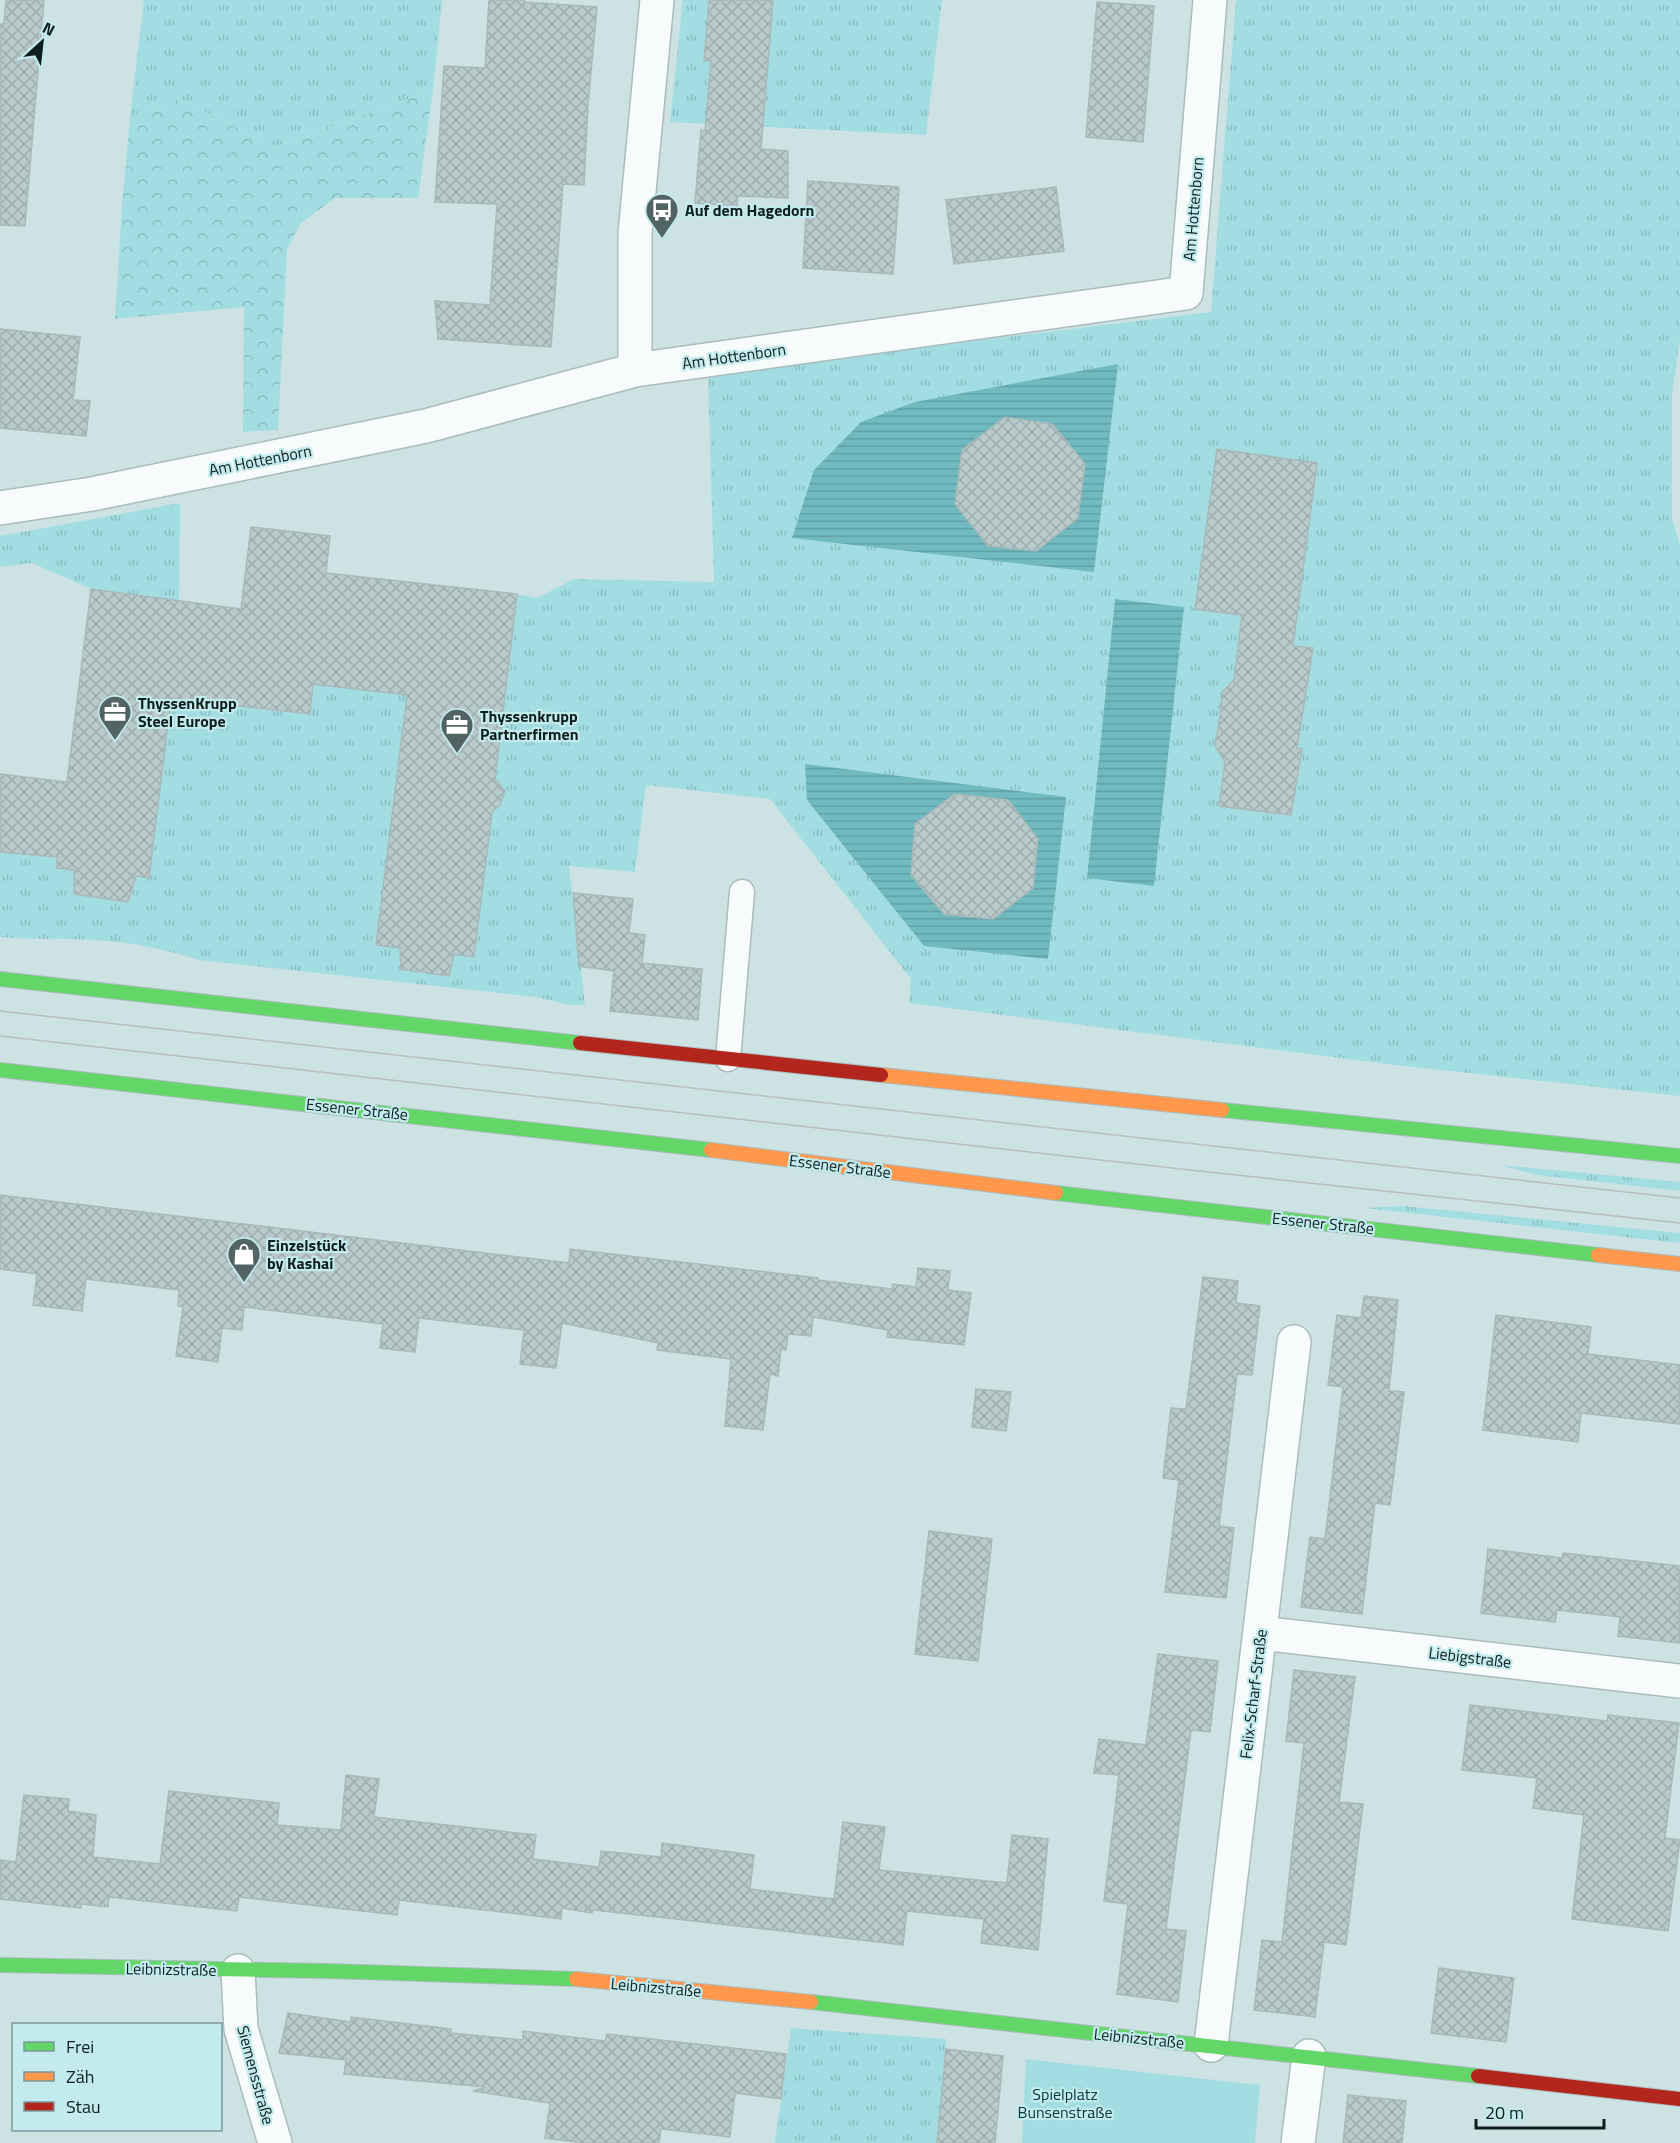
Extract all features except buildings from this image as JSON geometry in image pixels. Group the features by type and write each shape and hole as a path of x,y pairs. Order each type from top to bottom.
{"main road":[{"path":"0,979 728,1059 1680,1156"},
{"name":"Essener Straße","path":"0,1070 422,1116 945,1180 1680,1264"},
{"name":"Leibnizstraße","path":"0,1965 328,1971 578,1979 1211,2045 1680,2099"}],"street":[{"path":"635,370 635,234 657,0"},
{"name":"Am Hottenborn","path":"0,508 92,494 426,426 635,370 1186,293 1210,0"},
{"name":"Felix-Scharf-Straße","path":"1211,2045 1294,1342"},
{"name":"Liebigstraße","path":"1260,1633 1680,1681"},
{"name":"Siemensstraße","path":"238,1971 241,2029 275,2143"},
{"path":"1298,2143 1309,2056"}],"lane":[{"path":"728,1059 742,892"}],"green space":[{"path":"144,0 442,0 433,90 274,147 180,99 130,117"},
{"path":"683,0 942,0 926,135 670,122"},
{"path":"1236,0 1680,0 1680,338 1672,395 1672,518 1680,546 1680,1096 1395,1065 909,1003 911,979 770,799 646,785 635,872 569,866 585,1005 570,1005 536,997 199,960 160,949 121,942 0,937 0,852 57,857 57,868 74,870 74,894 127,902 174,671 233,678 229,705 309,714 313,684 407,695 376,945 400,948 401,969 449,976 454,954 474,956 492,812 503,796 502,787 495,779 517,594 537,598 574,579 714,582 708,373 1211,312"},
{"path":"433,90 418,198 335,198 301,223 287,249 278,430 243,432 244,307 115,319 130,117 180,99 274,147"},
{"path":"180,503 179,601 91,589 32,563 0,567 0,536"},
{"path":"1499,1165 1680,1182 1680,1191 1538,1175"},
{"path":"1403,1206 1680,1233 1680,1243 1365,1208"},
{"path":"791,2028 946,2039 939,2143 775,2143"},
{"name":"Spielplatz Bunsenstraße","path":"1026,2059 1260,2085 1255,2143 1022,2143"}],"shaded area":[{"path":"1118,364 1094,572 792,538 814,470 861,422 915,402","holes":["1005,417 1052,424 1085,464 1078,518 1036,551 988,546 955,504 962,450"]},
{"path":"1115,599 1184,607 1154,886 1087,878"},
{"path":"805,764 1066,797 1048,959 924,946 807,800","holes":["955,794 1008,800 1038,839 1033,888 993,919 944,914 911,875 915,824"]}],"tram line":[{"path":"0,1011 1680,1198"},
{"path":"0,1036 1680,1223"}],"traffic: fast":[{"path":"0,979 580,1043"},
{"path":"0,1070 711,1150"},
{"path":"1222,1110 1680,1156"},
{"path":"1056,1193 1598,1255"},
{"path":"0,1965 328,1971 576,1979"},
{"path":"811,2002 1478,2076"}],"traffic: slow":[{"path":"881,1075 1222,1110"},
{"path":"711,1150 1056,1193"},
{"path":"1598,1255 1680,1264"},
{"path":"576,1979 811,2002"}],"traffic: jam":[{"path":"580,1043 881,1075"},
{"path":"1478,2076 1680,2099"}],"place":[{"name":"Auf dem Hagedorn","path":"662,239"},
{"name":"ThyssenKrupp Steel Europe","path":"115,741"},
{"name":"Thyssenkrupp Partnerfirmen","path":"457,754"},
{"name":"Einzelstück by Kashai","path":"244,1283"}]}
